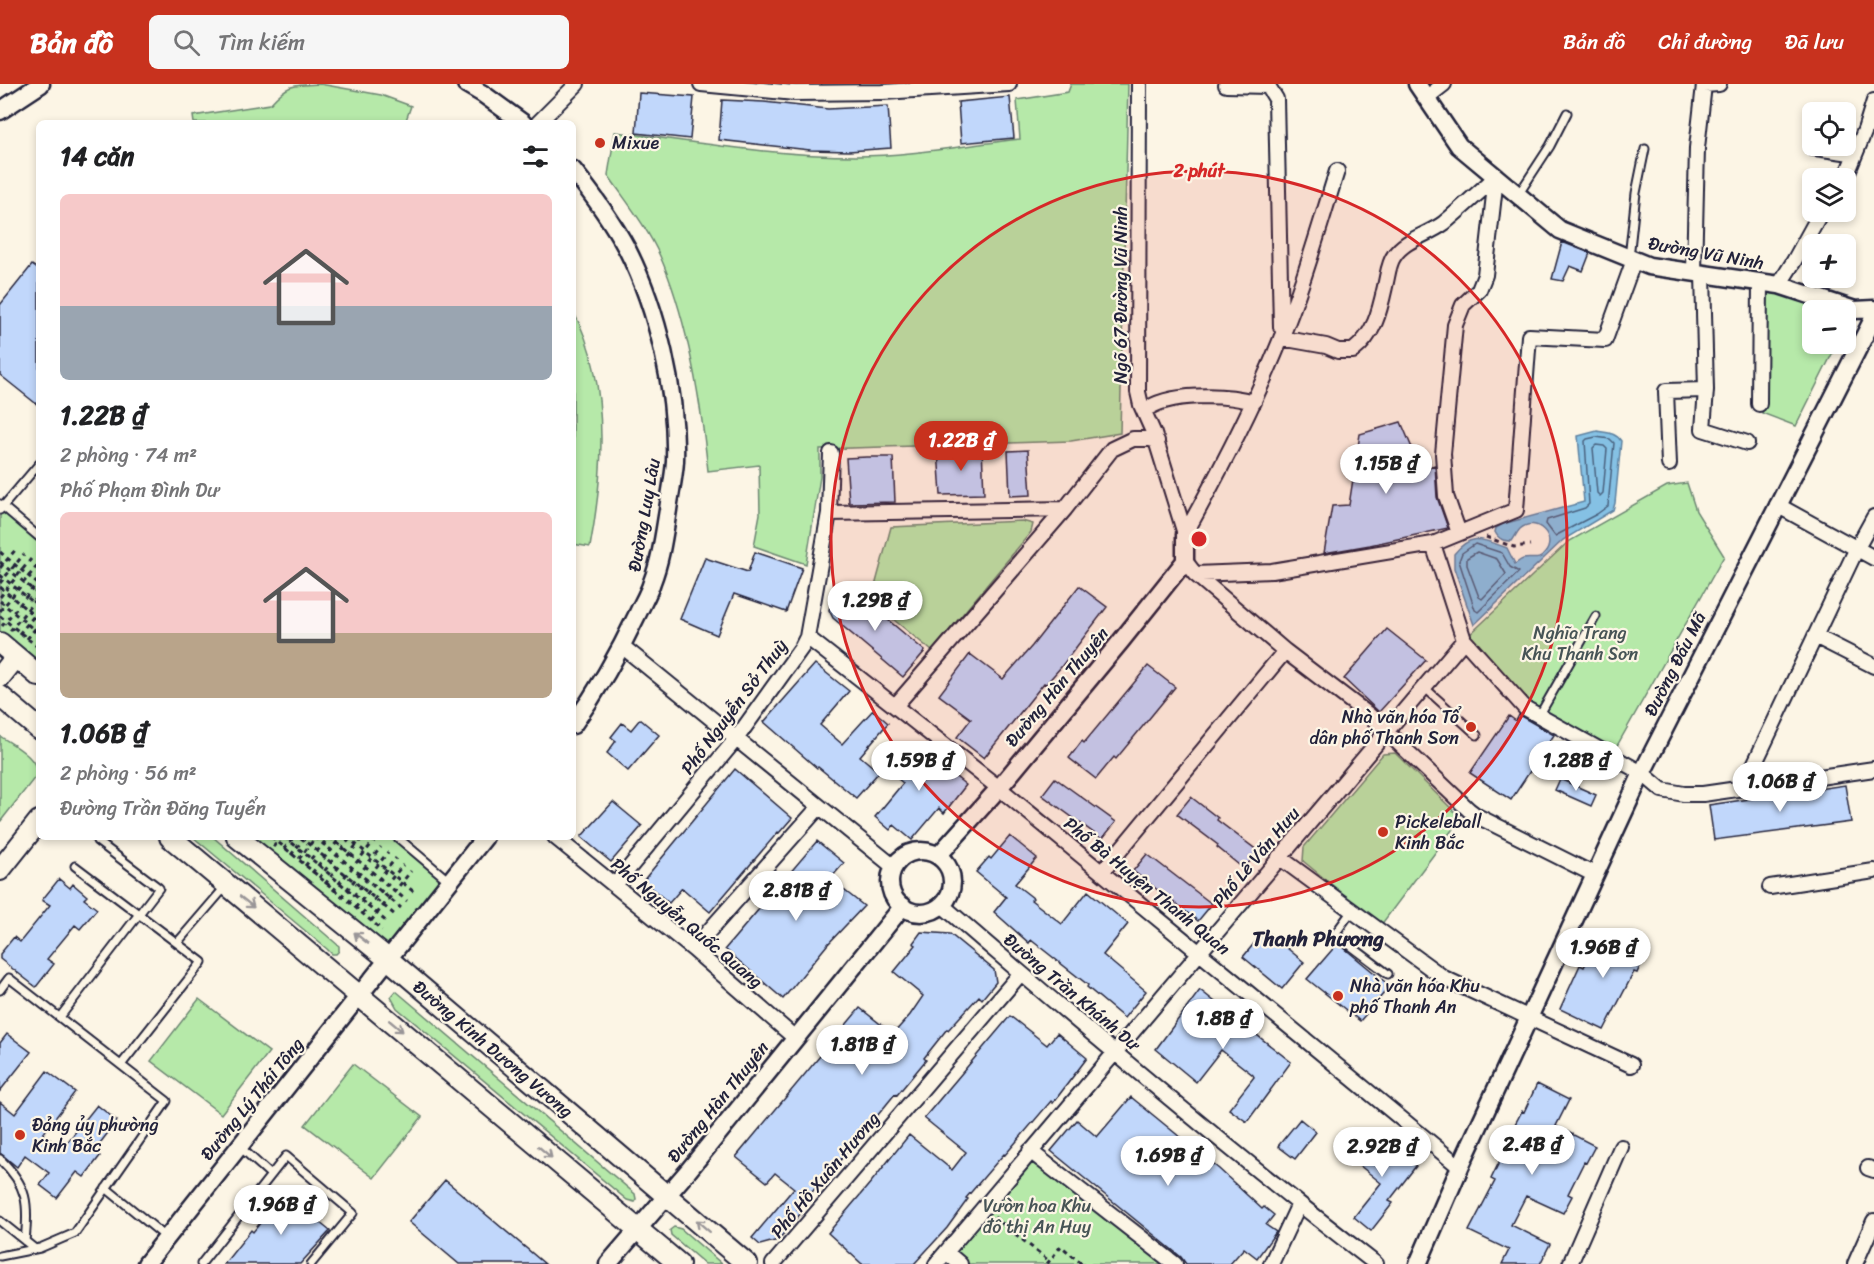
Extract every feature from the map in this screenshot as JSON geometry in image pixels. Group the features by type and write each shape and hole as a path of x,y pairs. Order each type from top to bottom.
{"main road":[{"path":"0,676 14,646 36,672"},
{"path":"0,696 36,726"},
{"path":"0,870 36,825"},
{"path":"174,840 679,1264"},
{"name":"Đường Kinh Dương Vương","path":"241,840 388,959 747,1264"}],"street":[{"path":"0,111 41,84"},
{"path":"466,84 483,93 519,120"},
{"path":"541,120 578,84"},
{"path":"701,84 795,93 837,88 883,93 1009,84"},
{"name":"Ngõ 67 Đường Vũ Ninh","path":"1139,84 1138,383 1140,399 1157,441 1185,534"},
{"path":"1422,91 1444,84"},
{"path":"1719,84 1704,85 1698,128 1698,273 1706,390 1703,429 1747,443"},
{"path":"1226,85 1268,86 1276,99 1281,338"},
{"name":"Đường Vũ Ninh","path":"1422,91 1459,146 1560,230 1649,266 1779,285 1855,310 1874,309"},
{"path":"1849,168 1869,131 1874,101"},
{"path":"1338,171 1281,338 1254,402 1185,534 1190,568 1285,651 1369,715 1477,816 1595,875"},
{"name":"Đường Luy Lâu","path":"576,174 612,223 644,287 666,368 674,425 675,463 662,549 652,583 622,646 576,721"},
{"path":"1281,338 1326,346 1338,351 1353,351 1367,338 1374,327 1394,255 1408,243 1442,224 1496,177"},
{"path":"1463,532 1446,496 1443,454 1455,325 1462,305 1479,290 1485,275 1496,177"},
{"path":"1779,285 1815,222"},
{"path":"1190,568 1272,571 1433,544 1516,510 1529,336 1605,340 1632,259"},
{"path":"1759,404 1760,282"},
{"name":"Đường Đấu Mã","path":"1418,1264 1460,1167 1642,773 1874,317"},
{"path":"1670,464 1666,392 1706,390"},
{"path":"1144,411 1155,403 1188,398 1234,397 1254,402"},
{"path":"896,705 1065,509 1112,449 1133,439 1157,441"},
{"name":"Phố Nguyễn Sở Thuỳ","path":"615,885 736,739 797,656 807,637 829,513 831,453"},
{"path":"1777,506 1874,558"},
{"path":"829,513 1065,509"},
{"path":"1743,788 1874,517"},
{"path":"1433,544 1464,640 1525,708 1642,773 1662,790 1684,794 1703,794 1874,769"},
{"name":"Đường Hàn Thuyên","path":"938,856 999,788 1121,641 1190,568"},
{"path":"1815,636 1874,666"},
{"name":"Phố Bà Huyện Thanh Quan","path":"807,637 999,788 1460,1167"},
{"name":"Phố Lê Văn Hưu","path":"936,1264 1464,640"},
{"path":"622,646 894,867"},
{"path":"1102,872 1285,651"},
{"path":"693,949 819,807"},
{"path":"388,959 483,840"},
{"name":"Phố Nguyễn Quốc Quang","path":"559,840 693,949 795,1038"},
{"path":"925,851 938,856 948,866 952,880 950,895 942,905 931,911 921,913 903,906 895,898 891,886 894,867 900,859 911,852 925,851"},
{"path":"1279,857 1444,978 1631,1065"},
{"path":"1770,887 1874,871"},
{"name":"Đường Trần Khánh Dư","path":"942,905 1116,1054 1376,1264"},
{"name":"Đường Hàn Thuyên","path":"608,1264 903,906"},
{"name":"Đường Lý Thái Tông","path":"146,1264 238,1145 388,959"},
{"name":"Phố Hồ Xuân Hương","path":"773,1264 1021,973"},
{"path":"1570,1264 1621,1147"},
{"path":"1030,1151 1175,1264"},
{"path":"1271,1264 1299,1204"},
{"path":"1855,1264 1874,1221"},
{"path":"946,1252 960,1264"}],"lane":[{"path":"1518,195 1550,146 1567,113"},
{"path":"1632,259 1636,193 1645,149"},
{"path":"1848,156 1854,157"},
{"path":"36,467 1,507 36,535"},
{"path":"1539,716 1596,616"},
{"path":"1424,687 1477,735"},
{"path":"401,840 449,881"},
{"path":"60,1017 159,888 97,841"},
{"path":"75,866 202,962 121,1065"},
{"path":"177,943 226,885"},
{"path":"1351,912 1335,934 1388,974"},
{"path":"0,990 9,978 167,1101 75,1233 35,1249 0,1256"},
{"path":"238,1145 271,1175"},
{"path":"201,1264 286,1156 353,1213 311,1264"},
{"path":"0,1159 11,1170 26,1199 28,1213 26,1241"},
{"path":"106,1188 167,1238"},
{"path":"0,1221 35,1249"}],"path":[{"path":"1463,532 1514,547 1530,545"},
{"path":"17,548 1,565 36,593"},
{"path":"0,552 36,581"},
{"path":"24,554 0,585 36,618"},
{"path":"0,597 31,559"},
{"path":"35,645 0,614 36,567"},
{"path":"0,575 36,606"},
{"path":"0,628 36,585"},
{"path":"14,646 13,627 36,598"},
{"path":"0,602 34,630"},
{"path":"14,646 20,633 36,613"},
{"path":"14,646 27,638 36,627"},
{"path":"14,646 35,645"},
{"path":"276,840 382,930"},
{"path":"287,840 388,923"},
{"path":"288,858 302,840"},
{"path":"305,840 395,915"},
{"path":"295,864 314,840"},
{"path":"319,840 401,908"},
{"path":"302,870 326,840"},
{"path":"333,840 407,901"},
{"path":"316,882 348,840"},
{"path":"351,840 414,892"},
{"path":"322,887 360,840"},
{"path":"331,894 374,841"},
{"path":"270,851 278,842"},
{"path":"281,853 290,842"},
{"path":"309,876 336,842"},
{"path":"338,900 381,847"},
{"path":"345,906 388,852"},
{"path":"352,912 396,858"},
{"path":"359,918 403,864"},
{"path":"367,925 411,871"},
{"path":"993,1216 1048,1263 1061,1246 1082,1264"}],"green space":[{"path":"320,84 381,95 411,106 406,120 194,120 193,116 270,104 287,89"},
{"path":"1071,84 1128,84 1120,433 1071,441 820,449 820,477 806,564 754,546 760,514 759,465 708,471 692,362 670,281 649,235 608,175 615,132 795,154 876,156 917,152 1020,139 1017,100 1068,92"},
{"path":"1766,287 1809,300 1802,300 1802,354 1832,354 1796,426 1762,413"},
{"path":"576,318 594,366 601,427 599,488 590,547 576,545"},
{"name":"Nghĩa Trang Khu Thanh Sơn","path":"1687,483 1696,511 1724,556 1614,751 1525,708 1464,640 1568,542 1667,486"},
{"path":"0,504 36,534 36,672 0,642"},
{"path":"1022,521 1033,524 1031,532 932,651 871,601 891,527"},
{"path":"0,736 30,758 36,770 36,776 0,822"},
{"name":"Pickeleball Kinh Bắc","path":"1395,753 1461,818 1381,925 1303,861 1304,847 1383,754"},
{"path":"197,840 216,840 339,946 336,954 332,954"},
{"path":"241,840 401,840 449,881 388,959"},
{"path":"396,991 635,1194 635,1202 627,1200 397,1008 391,997"},
{"path":"199,999 269,1052 221,1114 151,1061"},
{"path":"353,1064 422,1117 374,1178 305,1125"},
{"name":"Vườn hoa Khu đô thị An Huy","path":"1030,1151 1175,1264 960,1264 946,1252"},
{"path":"674,1227 681,1229 722,1264 705,1264 671,1235 670,1230"}],"water":[{"path":"1597,431 1613,434 1621,441 1613,510 1563,540 1474,625 1454,568 1454,554 1467,542 1479,539 1507,548 1515,564 1523,559 1543,556 1549,541 1547,535 1538,526 1526,525 1520,529 1512,541 1500,538 1495,532 1496,528 1503,524 1584,502 1578,436"}],"building":[{"path":"639,93 694,97 690,139 636,133"},
{"path":"1010,97 1014,138 961,143 958,102"},
{"path":"722,100 828,109 888,106 891,148 849,151 810,150 719,140"},
{"path":"1562,242 1590,253 1583,271 1570,266 1563,281 1552,279"},
{"path":"32,265 36,268 36,404 0,375 0,305"},
{"path":"1401,422 1421,469 1435,465 1437,497 1448,528 1324,553 1332,506 1349,505 1360,434"},
{"path":"982,448 984,494 941,495 938,450"},
{"path":"1028,450 1031,495 1010,496 1008,451"},
{"path":"893,457 895,502 849,503 846,458"},
{"path":"755,552 802,568 786,612 734,594 717,635 680,619 705,558 748,572"},
{"path":"1079,586 1107,607 1061,667 1046,684 1044,683 984,758 957,737 971,719 939,695 970,654 1003,679"},
{"path":"835,589 858,596 866,607 869,604 925,651 903,677 833,618 829,610"},
{"path":"1387,629 1426,660 1379,712 1344,679"},
{"path":"815,664 849,691 820,725 842,744 873,710 888,723 860,756 879,772 856,798 764,722"},
{"path":"1148,666 1175,687 1116,759 1114,757 1096,779 1069,758"},
{"path":"1519,715 1554,735 1511,800 1470,773 1509,716 1516,721"},
{"path":"640,719 659,735 628,771 607,753 616,741 611,737 622,723 631,730"},
{"path":"909,743 936,766 941,759 954,769 951,773 966,785 944,813 939,808 912,840 894,825 890,830 875,817 903,783 887,770"},
{"path":"735,769 792,818 710,912 682,888 669,903 643,881"},
{"path":"1055,778 1116,822 1102,839 1042,795"},
{"path":"1560,779 1596,795 1591,806 1555,790"},
{"path":"1845,785 1851,822 1714,840 1709,805"},
{"path":"1191,797 1258,851 1244,869 1217,847 1218,845 1177,814"},
{"path":"613,802 642,826 611,862 581,837"},
{"path":"1010,836 1037,858 1015,884 1033,898 1031,900 1062,924 1088,891 1128,924 1103,955 1146,991 1124,1018 1087,987 1088,985 1031,940 1029,943 994,912 1006,897 976,872 989,857 991,859"},
{"path":"817,841 844,863 830,879 864,906 827,945 783,999 725,949"},
{"path":"1147,854 1212,904 1198,921 1133,871"},
{"path":"59,879 70,888 73,884 87,896 84,899 97,909 80,929 75,925 47,959 54,964 36,987 0,959 0,954 14,937 20,942 50,905 42,900"},
{"path":"1603,929 1647,950 1637,973 1634,972 1604,1030 1560,1009 1580,965 1584,967"},
{"path":"1265,930 1304,962 1282,989 1243,957"},
{"path":"921,932 950,934 994,970 996,982 982,999 979,996 947,1029 924,1058 926,1060 897,1095 895,1094 797,1209 801,1213 778,1240 760,1245 752,1238 794,1188 775,1173 767,1182 736,1157 860,1008 893,1034 910,1015 923,996 894,972 916,945 913,943"},
{"path":"1338,943 1390,986 1360,1021 1307,979"},
{"path":"1200,990 1291,1062 1247,1122 1229,1109 1254,1077 1253,1075 1221,1050 1196,1082 1156,1049"},
{"path":"1010,1016 1047,1045 1057,1033 1087,1058 1053,1103 1051,1101 996,1163 966,1198 968,1199 947,1228 914,1264 862,1264 828,1233 909,1135 952,1170 966,1152 924,1118"},
{"path":"7,1034 31,1052 0,1091 0,1043"},
{"path":"47,1071 75,1092 43,1134 62,1149 97,1105 117,1121 94,1151 100,1156 84,1177 77,1172 57,1198 40,1185 49,1173 25,1155 17,1167 0,1153 0,1102 15,1114"},
{"path":"1537,1084 1569,1100 1556,1126 1595,1146 1568,1194 1572,1196 1563,1213 1526,1196 1511,1225 1550,1244 1540,1264 1502,1264 1509,1250 1469,1231 1495,1181 1491,1179 1515,1129 1513,1128 1522,1111 1524,1112"},
{"path":"1131,1097 1219,1169 1262,1209 1264,1207 1274,1215 1266,1225 1276,1232 1257,1258 1244,1248 1230,1264 1186,1264 1181,1257 1051,1151 1077,1120 1097,1137"},
{"path":"1300,1119 1316,1132 1295,1159 1278,1146"},
{"path":"1375,1133 1416,1166 1389,1201 1393,1203 1371,1231 1354,1217 1381,1183 1353,1160"},
{"path":"445,1180 545,1264 459,1264 409,1222"},
{"path":"281,1191 330,1231 300,1264 224,1264 251,1230 253,1232 269,1212 266,1210"}],"place":[{"name":"Mixue","path":"600,143"},
{"name":"Nhà văn hóa Tổ dân phố Thanh Sơn","path":"1471,727"},
{"name":"Pickeleball Kinh Bắc","path":"1383,832"},
{"name":"Nhà văn hóa Khu phố Thanh An","path":"1338,996"},
{"name":"Đảng ủy phường Kinh Bắc","path":"20,1135"}],"district":[{"name":"Thanh Phương","path":"1318,939"}]}
